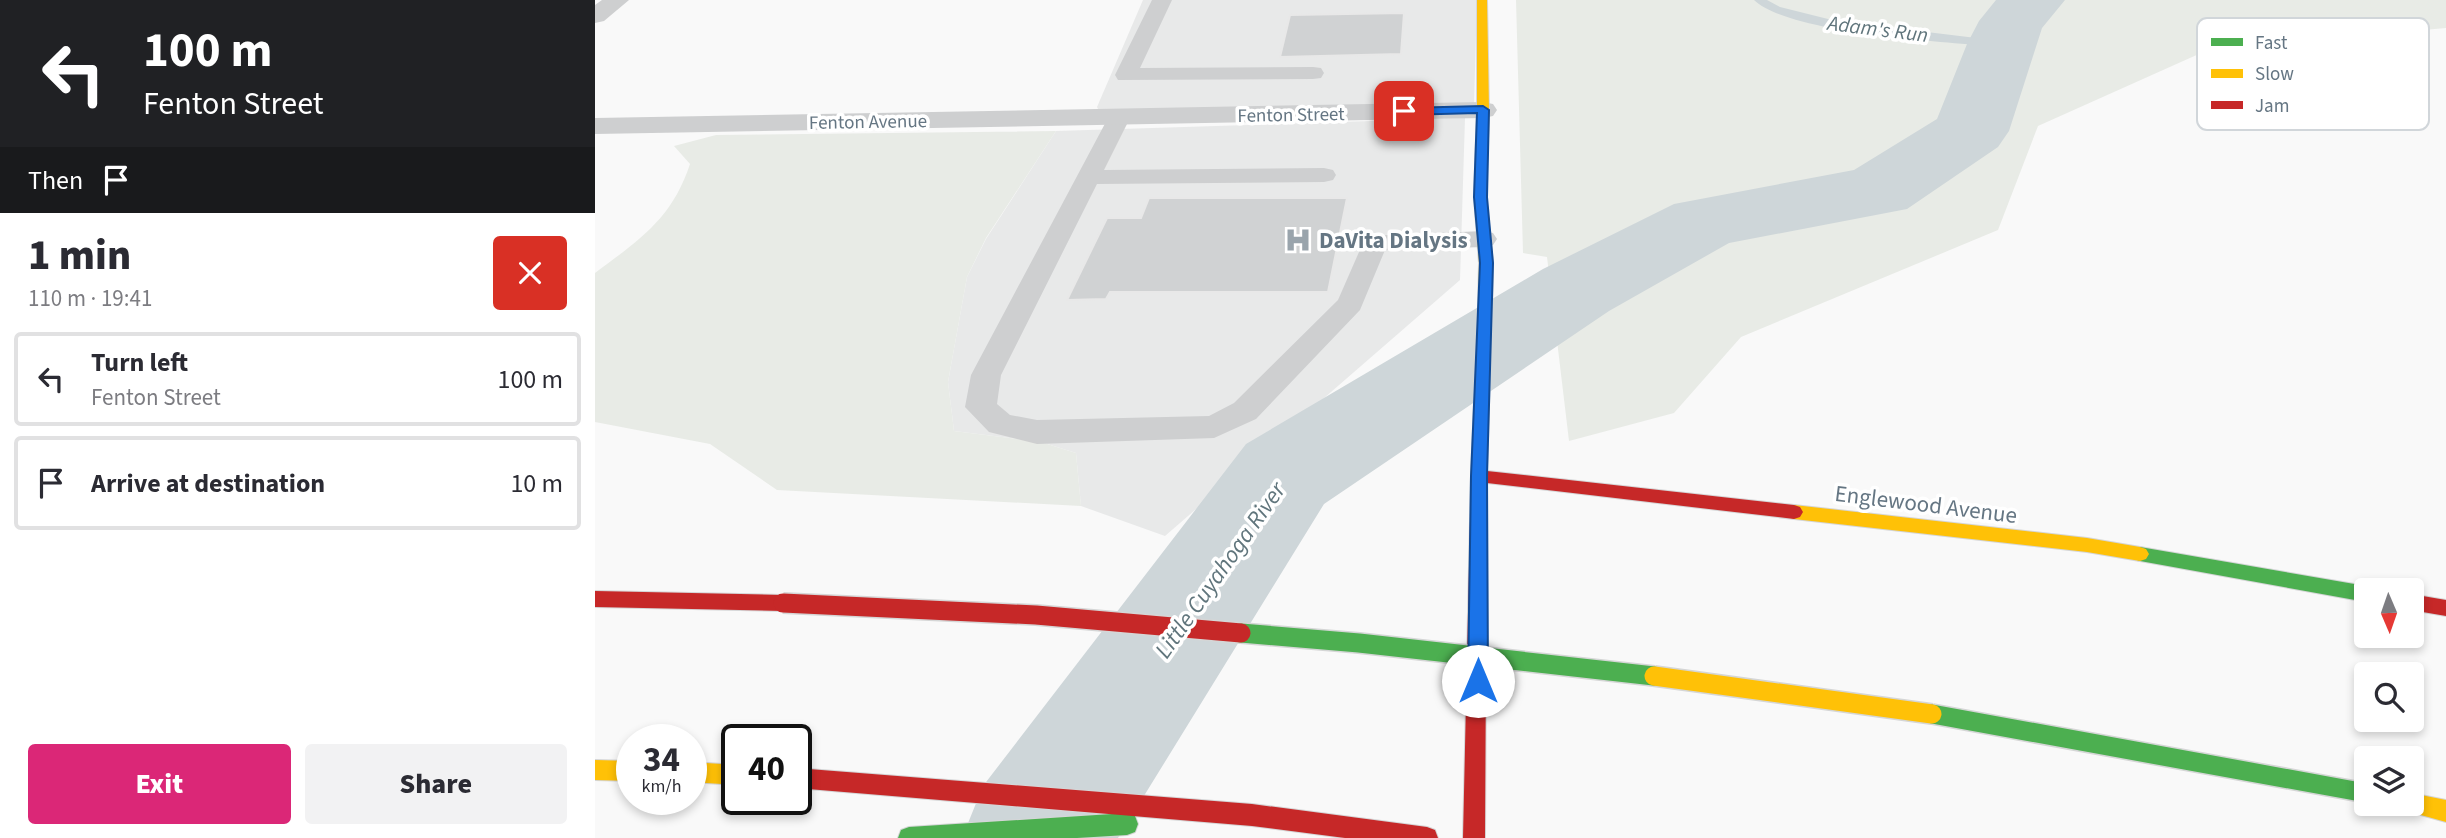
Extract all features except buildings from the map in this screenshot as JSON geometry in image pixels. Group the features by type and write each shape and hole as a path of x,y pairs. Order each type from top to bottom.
{"main road":[{"path":"1474,838 1485,251 1480,197 1483,110 1482,0"},
{"name":"Englewood Avenue","path":"1479,476 2087,545 2354,592"},
{"path":"595,598 783,603 1049,616 1359,643 1643,675 1921,712 2354,791"},
{"path":"2424,604 2446,608"},
{"path":"595,770 616,771"},
{"path":"812,779 1252,815 1427,838"},
{"path":"2424,806 2446,811"},
{"path":"909,838 1252,815"}],"street":[{"path":"595,16 617,0"},
{"name":"Fenton Street","path":"1130,117 1483,110"},
{"name":"Fenton Avenue","path":"595,126 1130,117"}],"lane":[{"path":"1162,0 1126,75 1313,72"},
{"path":"1130,117 1088,177 986,375 981,407 1000,424 1037,432 1214,427 1245,411 1350,304 1375,242 1485,251"},
{"path":"1088,177 1324,175"}],"shaded area":[{"path":"1143,0 1477,0 1474,104 1099,111 1097,107"},
{"path":"1516,0 2446,0 2446,28 2429,30 2429,18 2197,18 2197,55 2038,126 1998,230 1741,337 1674,413 1569,441 1547,257 1523,253"},
{"path":"1465,118 1460,280 1165,536 1081,506 1076,453 1041,442 954,431 948,382 967,277 986,239 1056,131"},
{"path":"1056,131 986,238 967,277 948,382 954,431 1041,442 1076,453 1081,506 777,490 710,444 595,422 595,273 640,239 674,200 690,164 674,146 716,135"}],"waterway":[{"name":"Adam's Run","path":"1759,0 1776,10 1836,25 2001,44"},
{"name":"Little Cuyahoga River","path":"1035,838 1285,474 1576,290 1704,222 1878,191 1971,131 2001,44 2012,21 2033,0"}],"traffic: fast":[{"path":"2140,554 2354,592"},
{"path":"1241,633 1359,643 1654,676"},
{"path":"1932,714 2354,791"},
{"path":"909,838 1127,824"}],"traffic: slow":[{"path":"1482,0 1483,110 1480,197 1486,263 1485,306"},
{"path":"1794,512 2087,545 2140,554"},
{"path":"1654,676 1932,714"},
{"path":"595,770 616,771"},
{"path":"707,773 721,774"},
{"path":"2424,806 2446,811"}],"traffic: jam":[{"path":"1474,838 1479,476 1485,306"},
{"path":"1479,476 1794,512"},
{"path":"595,599 783,603"},
{"path":"783,603 1036,615 1241,633"},
{"path":"2424,604 2446,608"},
{"path":"812,779 1252,815 1427,838"}],"place":[{"name":"DaVita Dialysis","path":"1298,240"}],"route":[{"path":"1404,111 1483,110 1480,197 1486,263 1479,476 1478,681"}]}
